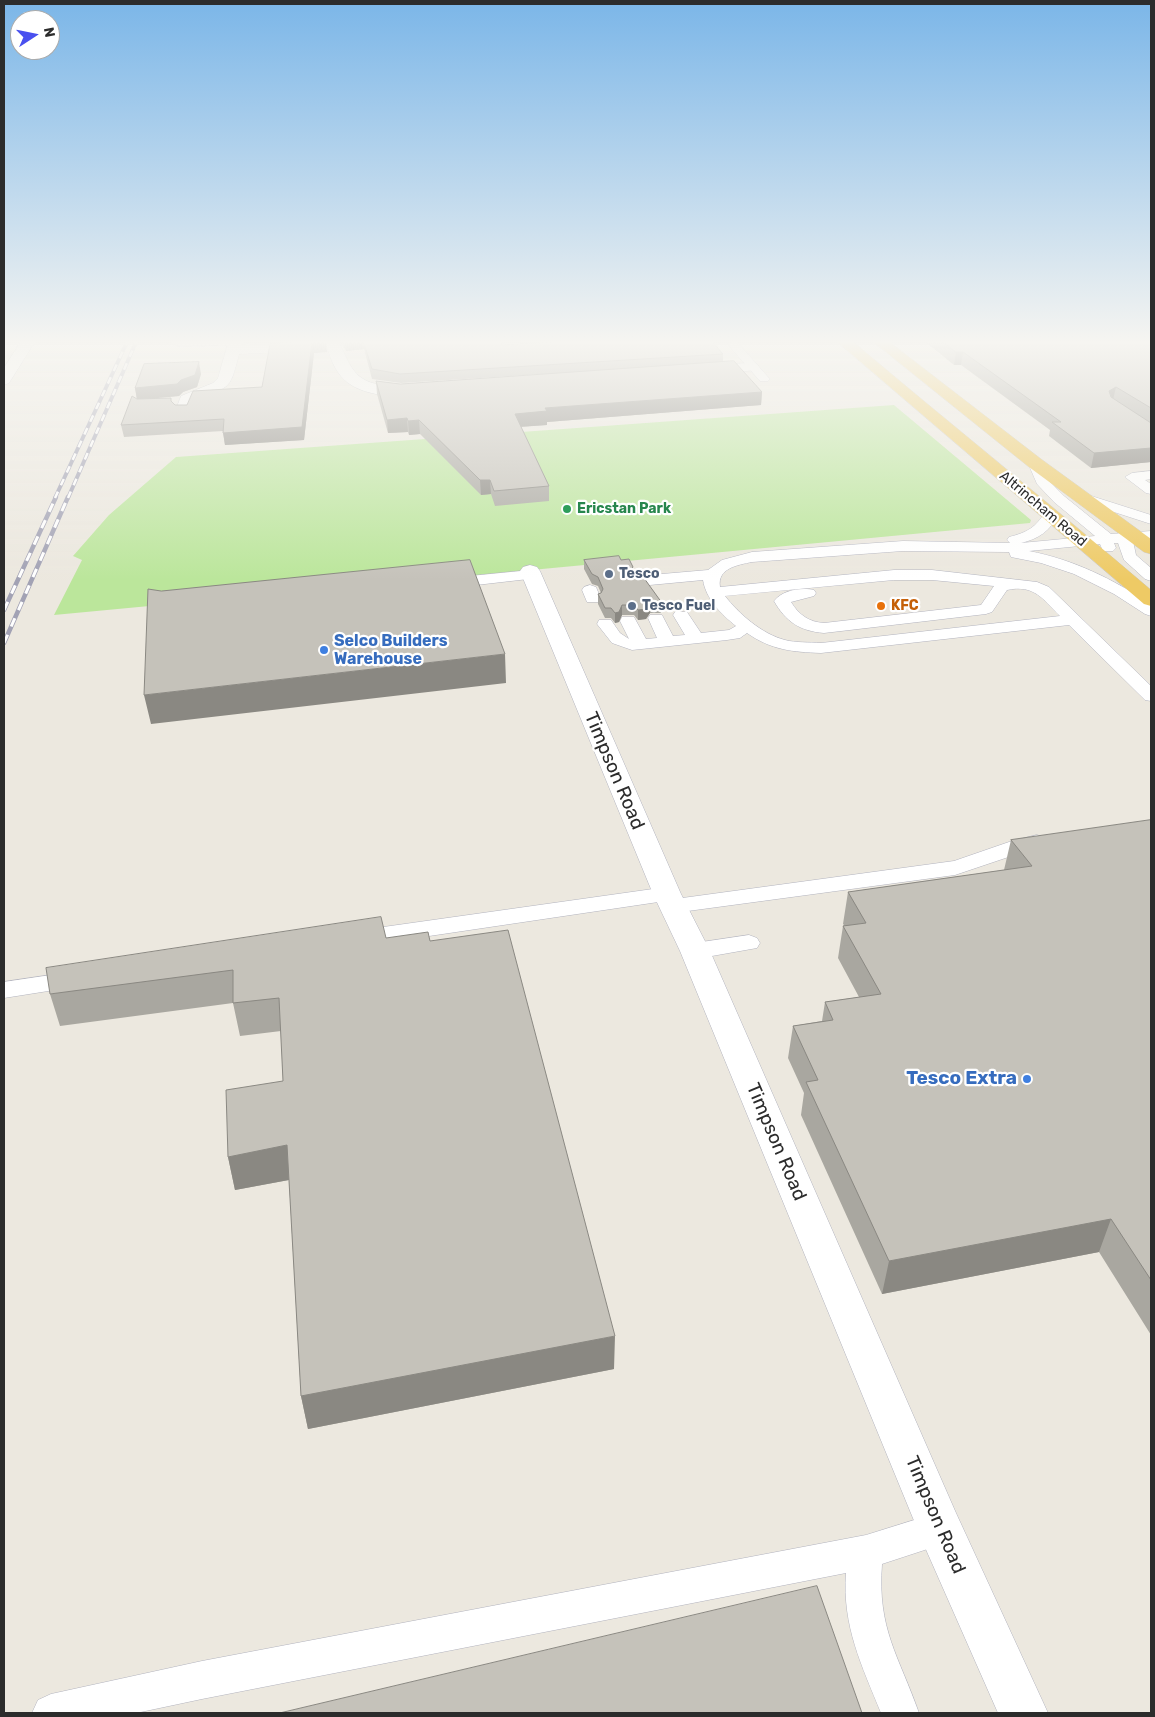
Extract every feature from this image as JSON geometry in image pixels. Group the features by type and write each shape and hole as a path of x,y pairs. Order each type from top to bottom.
{"highway":[{"name":"Altrincham Road","path":"936,420 1051,514 1099,547 1151,600"},
{"name":"Altrincham Road","path":"980,420 1035,463 1082,496 1135,540 1151,548"}],"street":[{"name":"Timpson Road","path":"531,573 670,900 695,951 940,1529 1023,1713"}],"lane":[{"path":"1035,463 1042,481 1099,547"},
{"path":"1151,475 1132,477 1151,490"},
{"path":"1082,496 1151,520"},
{"path":"964,547 1017,540 1036,532 1044,526 1051,514"},
{"path":"640,582 664,585 714,574 732,561 752,557 879,547 1015,548 1066,553 1135,540"},
{"path":"1135,540 1129,557 1151,576"},
{"path":"964,547 1020,554 1077,569 1117,588 1151,611"},
{"path":"433,584 531,573"},
{"path":"714,574 711,580 716,592 740,630"},
{"path":"716,592 867,578 932,575 1031,585 1043,590 1151,696"},
{"path":"867,578 856,587 790,596 782,601 796,620 805,625 824,628 986,609 1001,587 1014,584"},
{"path":"681,615 696,639"},
{"path":"656,618 668,642"},
{"path":"605,624 615,639 626,644 696,639 740,630 777,644 821,648 1072,620"},
{"path":"628,621 641,644"},
{"path":"330,942 670,900 812,886 955,868 987,859 1015,845 1060,837"},
{"path":"695,951 749,943"},
{"path":"4,990 96,976"},
{"path":"51,1713 202,1680 866,1552 940,1529"},
{"path":"866,1552 862,1586 864,1613 900,1713"}],"green space":[{"name":"Ericstan Park","path":"685,420 912,420 1031,520 1030,523 54,615 82,560 73,556 109,515 176,457"}],"building":[{"path":"123,420 205,420 121,425"},
{"path":"224,420 303,420 302,427 223,433"},
{"path":"419,420 518,420 549,486 494,491 490,480 480,480"},
{"path":"1058,420 1147,420 1151,423 1151,448 1094,453 1052,422 1061,422"},
{"path":"619,556 621,560 629,559 633,567 630,571 632,576 644,578 662,603 650,603 647,609 638,610 634,605 622,605 619,612 615,613 611,608 605,608 598,594 603,589 598,577 592,574 584,560"},
{"name":"Selco Builders Warehouse","path":"470,560 505,654 144,695 148,589 161,591"},
{"name":"Tesco Extra","path":"1151,820 1151,1280 1111,1219 889,1261 806,1082 818,1080 793,1026 833,1020 825,1002 881,994 843,926 866,923 848,892 1032,866 1011,840"},
{"path":"381,917 386,938 428,932 430,941 508,930 615,1336 301,1396 287,1145 228,1157 226,1090 283,1081 279,998 233,1003 233,970 50,994 46,968"},
{"path":"817,1586 862,1713 280,1713"}],"railway":[{"path":"55,498 91,420"},
{"path":"68,498 102,420"},
{"path":"4,610 56,497"},
{"path":"4,643 68,497"}],"place":[{"name":"Ericstan Park","path":"567,509"},
{"name":"Tesco","path":"609,574"},
{"name":"Tesco Fuel","path":"632,606"},
{"name":"KFC","path":"881,606"},
{"name":"Selco Builders Warehouse","path":"324,650"},
{"name":"Tesco Extra","path":"1027,1079"}]}
